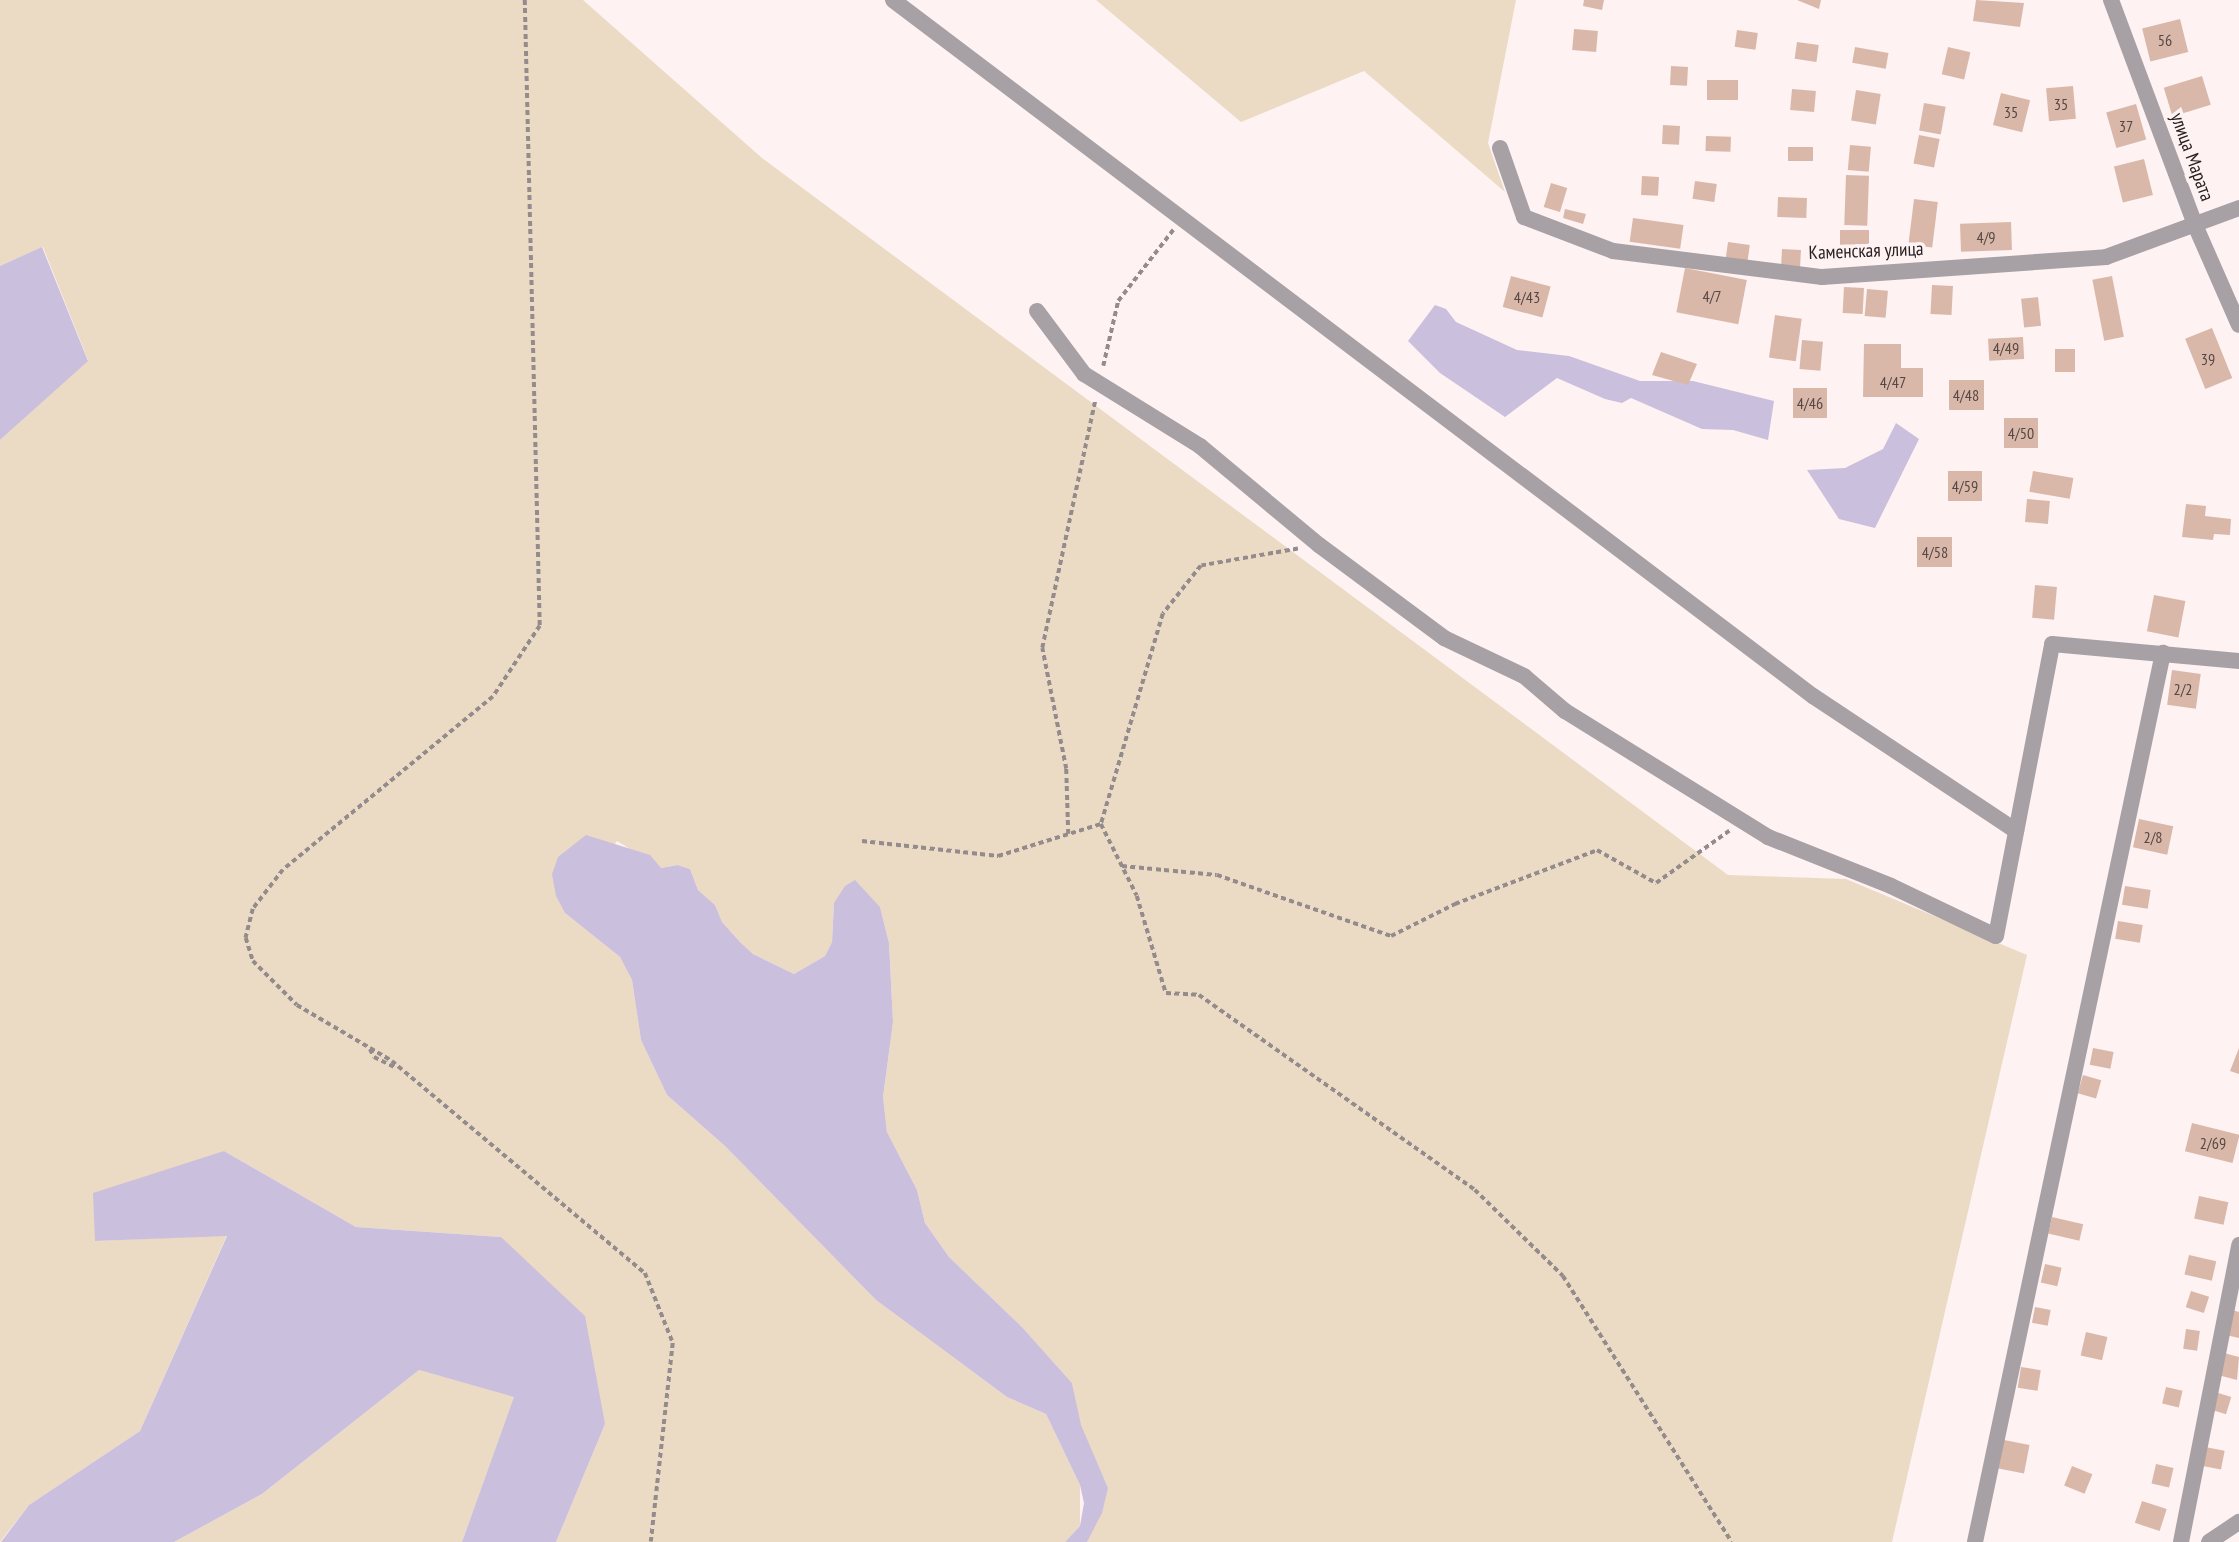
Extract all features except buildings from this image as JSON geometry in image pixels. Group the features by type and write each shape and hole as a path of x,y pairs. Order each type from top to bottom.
{"street":[{"path":"893,0 1813,696 2016,831"},
{"name":"улица Марата","path":"2111,0 2194,225 2239,325"},
{"name":"Каменская улица","path":"1500,148 1524,217 1613,251 1822,277 2106,257 2239,208"},
{"path":"1037,310 1084,374 1200,446 1319,545 1444,638 1524,676 1565,711 1768,837 1996,936 2052,643 2239,661"},
{"path":"1975,1542 2163,653"},
{"path":"2181,1542 2239,1245"},
{"path":"2209,1542 2239,1522"}],"path":[{"path":"525,0 540,626 493,697 283,870 253,909 246,938 254,961 297,1005 368,1046 399,1068 566,1202 645,1273 673,1343 651,1542"},
{"path":"1068,834 1066,769 1042,648 1118,301 1183,217"},
{"path":"1319,545 1201,566 1163,614 1101,824 1137,896 1166,993 1199,995 1475,1190 1563,1276 1732,1542"},
{"path":"1122,866 1217,875 1391,936 1455,904 1597,850 1656,883 1742,821"},
{"path":"862,841 998,856 1101,824"},
{"path":"368,1046 374,1057 399,1068"}],"shaded area":[{"path":"0,0 583,0 762,158 1728,875 1846,879 2027,955 1892,1542 1087,1542 1108,1488 1080,1425 1072,1383 1022,1327 949,1257 925,1223 917,1190 887,1132 883,1097 893,1022 889,943 880,907 834,903 832,942 825,956 794,974 753,954 740,942 722,922 715,905 698,890 690,869 676,865 661,868 617,841 565,913 620,957 632,980 641,1040 667,1095 725,1146 876,1300 1007,1397 1046,1414 1080,1485 1080,1526 1065,1542 556,1542 605,1424 501,1237 356,1227 224,1151 95,1241 227,1235 140,1431 29,1505 0,1542 0,440 88,360 43,247 0,266"},
{"path":"1096,0 1516,0 1488,143 1505,192 1364,71 1241,122"},
{"path":"42,247 88,361 0,440 0,266"},
{"path":"1435,305 1446,309 1456,322 1517,350 1569,356 1640,381 1693,381 1774,401 1768,440 1733,430 1702,429 1631,398 1622,403 1605,399 1557,378 1505,417 1440,373 1408,341"},
{"path":"1896,423 1919,439 1875,528 1839,519 1807,470 1845,468 1883,449"},
{"path":"586,835 650,855 661,868 677,865 690,869 698,890 715,905 722,922 740,942 753,954 794,974 825,956 832,942 834,903 845,886 855,880 880,907 889,943 893,1022 883,1097 887,1132 917,1190 925,1223 949,1257 1022,1327 1072,1383 1081,1425 1108,1488 1102,1513 1087,1542 1065,1542 1080,1526 1084,1503 1080,1485 1046,1414 1007,1397 876,1300 725,1146 667,1095 641,1040 632,980 620,957 565,913 556,896 552,874 558,857"},
{"path":"224,1151 356,1227 501,1237 585,1316 605,1424 556,1542 462,1542 514,1397 419,1370 262,1494 174,1542 1,1542 29,1505 140,1431 227,1236 95,1241 93,1193"},
{"path":"419,1370 515,1396 462,1542 174,1542 262,1494"}]}
